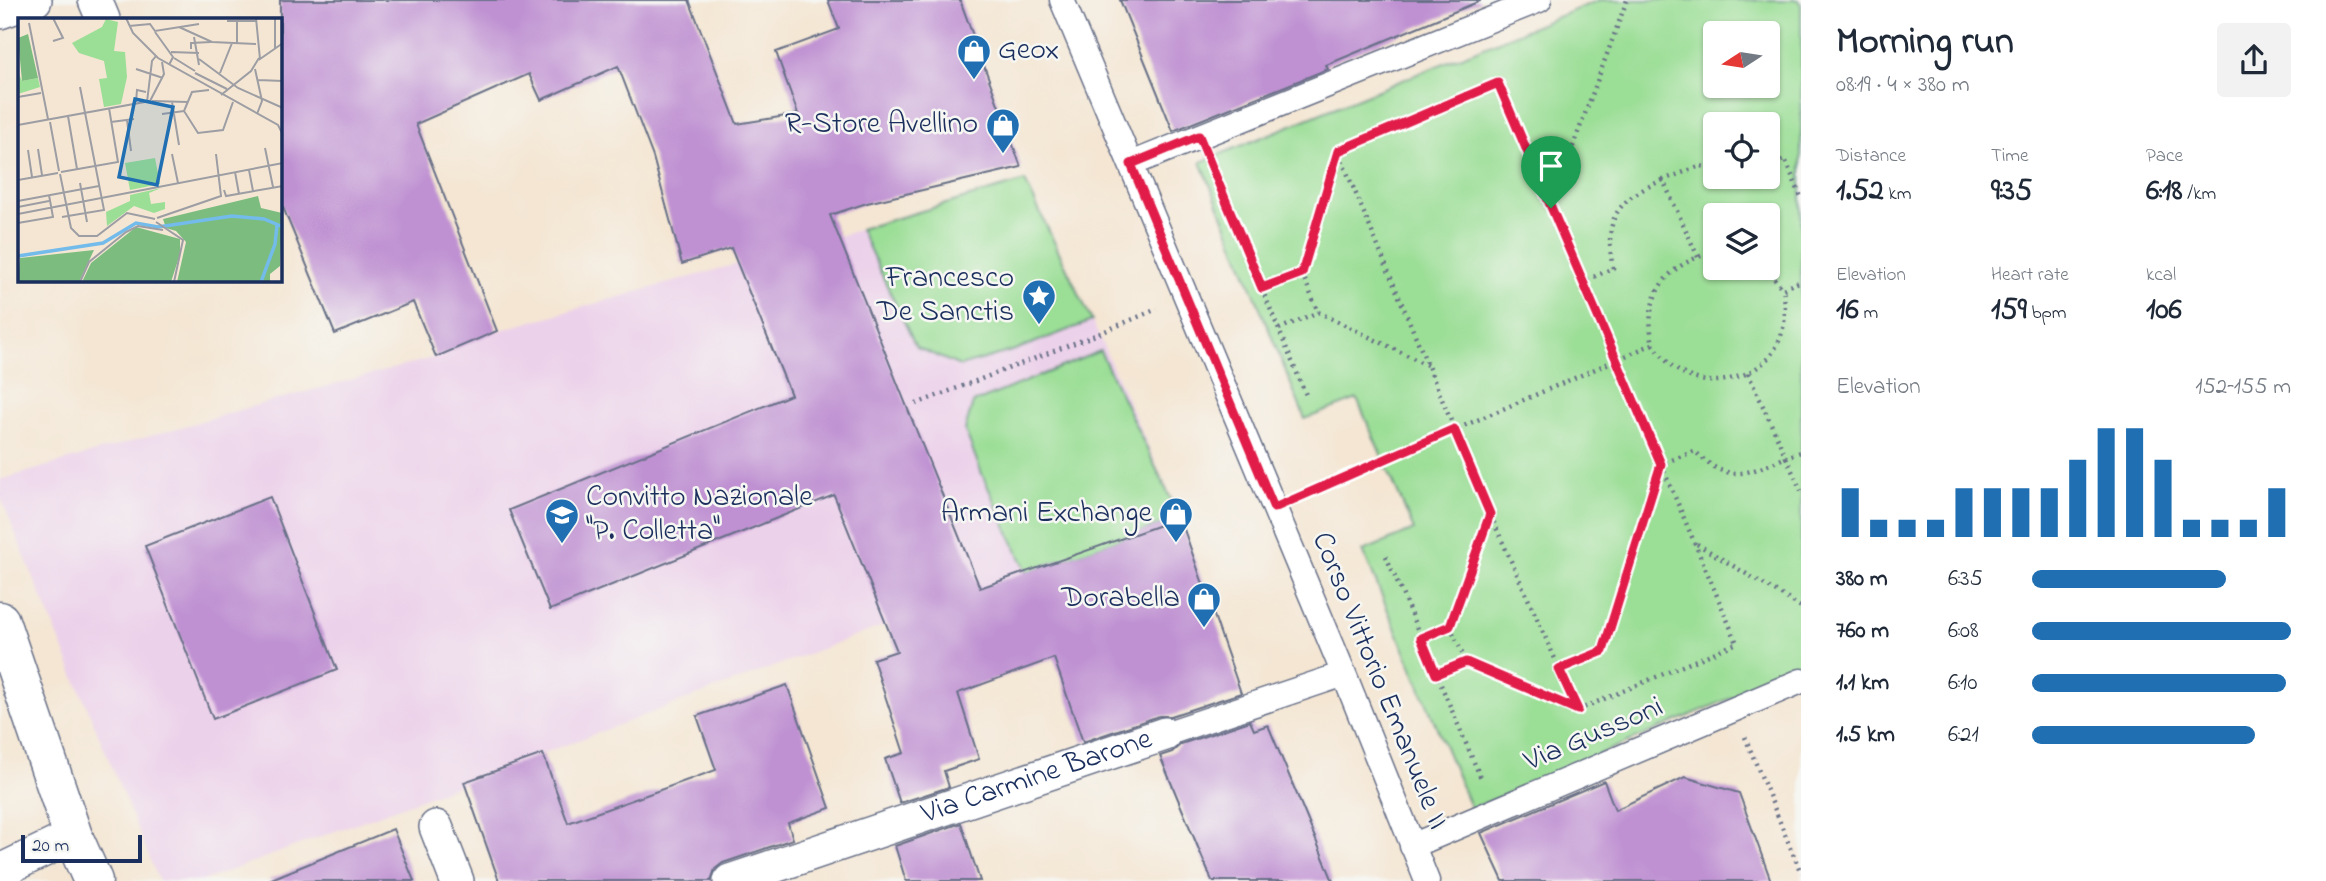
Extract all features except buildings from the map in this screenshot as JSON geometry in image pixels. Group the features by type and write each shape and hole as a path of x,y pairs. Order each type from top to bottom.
{"street":[{"path":"0,12 35,0"},
{"path":"95,0 103,18"},
{"name":"Corso Vittorio Emanuele II","path":"1062,0 1344,674 1427,881"},
{"path":"1131,164 1539,0"},
{"path":"0,621 73,836 93,881"},
{"name":"Via Carmine Barone","path":"730,881 1344,674"},
{"name":"Via Gussoni","path":"1412,846 1801,681"},
{"path":"436,827 457,881"},
{"path":"0,871 73,836"}],"path":[{"path":"1551,208 1627,0"},
{"path":"1338,151 1498,83 1737,643 1578,710 1466,662 1450,626 1490,514"},
{"path":"1199,136 1306,395"},
{"path":"1338,151 1302,273 1318,313 1427,365"},
{"path":"1338,151 1490,514 1578,710"},
{"path":"1780,161 1785,159 1801,197"},
{"path":"1583,282 1613,268 1611,229 1623,203 1634,193 1688,168 1703,167"},
{"path":"1663,180 1698,257"},
{"path":"1703,256 1675,269 1661,284 1652,304 1649,327 1653,344 1665,360 1683,374 1705,382 1725,381 1748,373 1757,369 1771,356 1780,339 1787,308 1783,289 1775,280"},
{"path":"1262,288 1302,273"},
{"path":"1783,289 1801,281"},
{"path":"916,404 1098,334 1186,296"},
{"path":"1279,328 1318,313"},
{"path":"1274,508 1653,344"},
{"path":"1748,373 1801,491"},
{"path":"1661,464 1695,451 1716,469 1737,473 1760,469 1801,452"},
{"path":"1559,669 1603,651 1661,464"},
{"path":"1695,544 1801,607"},
{"path":"1386,556 1494,811"},
{"path":"1421,638 1450,626"},
{"path":"1436,674 1466,662"},
{"path":"1734,709 1801,873"}],"shaded area":[{"name":"Convitto Nazionale \"P. Colletta\"","path":"1025,181 1098,334 1180,518 1027,572 202,881 159,881 0,496 0,480 250,407 436,357 497,331"}],"green space":[{"path":"1599,0 1799,0 1801,668 1471,809 1363,551 1414,530 1357,399 1305,419 1201,162"},
{"path":"1025,181 1092,321 1015,350 960,366 916,347 860,229"},
{"path":"1100,351 1180,518 1027,572 965,430 973,403"}],"place":[{"name":"Geox","path":"974,81"},
{"name":"R-Store Avellino","path":"1003,155"},
{"name":"Francesco De Sanctis","path":"1039,326"},
{"name":"Armani Exchange","path":"1176,544"},
{"name":"Convitto Nazionale \"P. Colletta\"","path":"562,545"},
{"name":"Dorabella","path":"1204,629"}],"route":[{"path":"1498,83 1551,208 1661,464 1603,651 1559,669 1578,710 1466,662 1436,674 1421,638 1450,626 1490,514 1454,429 1274,508 1131,164 1199,136 1262,288 1302,273 1338,151 1498,83"}]}
